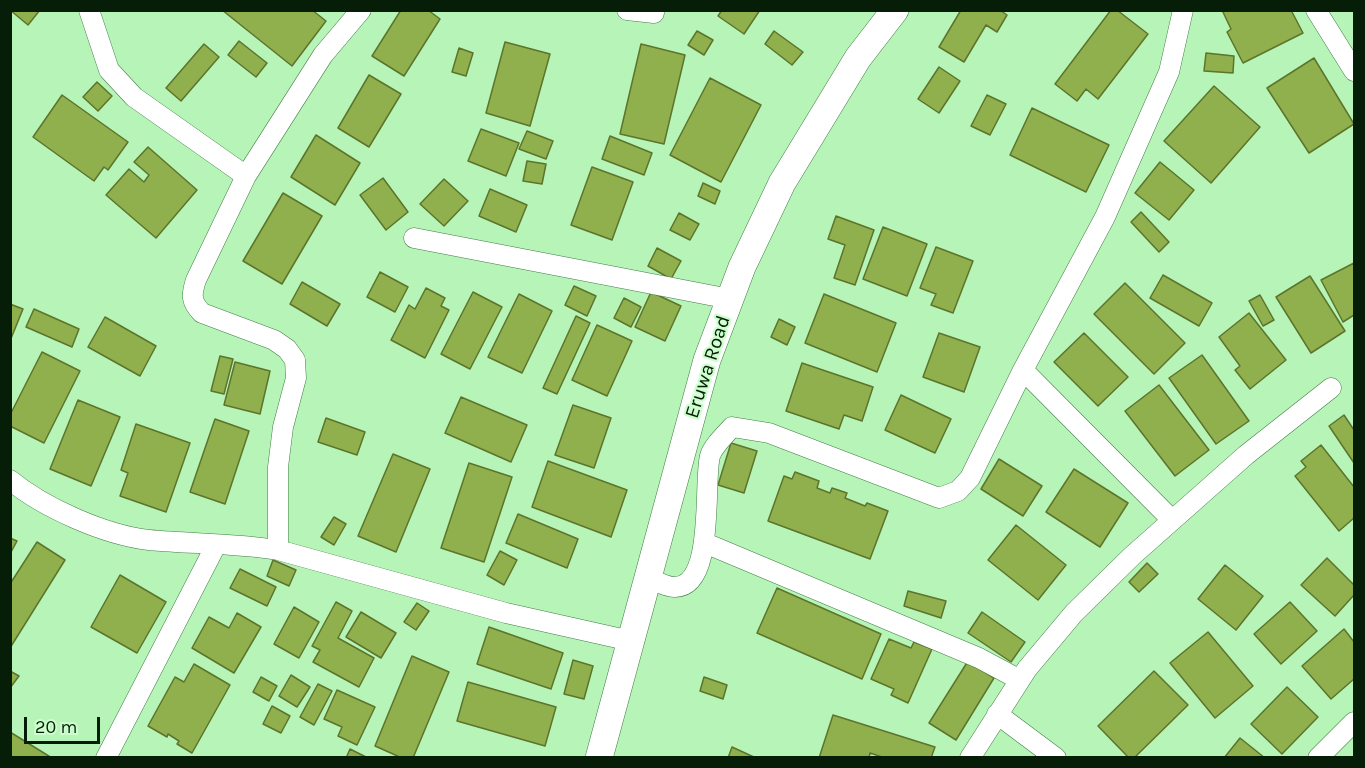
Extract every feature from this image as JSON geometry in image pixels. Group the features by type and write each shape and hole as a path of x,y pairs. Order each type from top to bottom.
{"main road":[{"name":"Eruwa Road","path":"599,758 707,360 742,267 782,183 858,58 895,10"}],"street":[{"path":"89,10 108,70 134,97 246,176"},
{"path":"278,550 278,467 283,427 296,378 295,360 287,349 274,340 202,313 194,306 191,295 195,280 246,176 323,55 361,10"},
{"path":"627,10 654,13"},
{"path":"648,578 674,587 687,583 695,574 705,543 710,455 732,427 769,433 939,498 958,491 970,478 1023,370 1105,217 1169,72 1183,10"},
{"path":"1316,10 1354,71"},
{"path":"414,238 730,299"},
{"path":"1023,370 1172,520"},
{"path":"970,758 1020,680 1074,613 1132,556 1246,455 1331,388"},
{"path":"10,480 24,491 87,524 146,540 278,550 506,613 630,641"},
{"path":"705,543 980,658 1020,680"},
{"path":"106,758 216,544"},
{"path":"998,714 1056,758"},
{"path":"1318,758 1354,722"}],"building":[{"path":"10,10 40,10 28,25"},
{"path":"222,10 312,10 326,21 292,66"},
{"path":"401,10 428,10 440,19 404,76 372,56"},
{"path":"722,10 760,10 744,34 718,16"},
{"path":"961,10 1000,10 1007,15 997,32 986,25 964,62 939,47"},
{"path":"1111,10 1117,10 1148,34 1098,99 1086,89 1077,101 1055,84"},
{"path":"1222,10 1291,10 1303,33 1243,63 1227,32 1231,29"},
{"path":"697,31 713,40 704,55 688,45"},
{"path":"774,31 803,52 792,65 765,44"},
{"path":"239,41 267,63 256,77 228,55"},
{"path":"505,42 550,54 530,126 486,113"},
{"path":"204,44 219,57 181,101 166,88"},
{"path":"641,44 685,55 664,144 620,134"},
{"path":"459,48 473,53 466,76 452,72"},
{"path":"1206,53 1234,56 1233,73 1204,71"},
{"path":"1314,58 1354,124 1309,153 1267,88"},
{"path":"939,67 960,81 939,113 918,99"},
{"path":"369,75 401,94 369,147 338,128"},
{"path":"710,78 761,105 721,182 670,155"},
{"path":"97,82 112,96 98,111 83,97"},
{"path":"1214,86 1260,127 1211,183 1164,141"},
{"path":"62,95 128,142 108,170 104,167 94,181 33,137"},
{"path":"987,95 1006,104 990,135 971,126"},
{"path":"1032,108 1109,145 1086,192 1010,155"},
{"path":"481,129 519,143 506,176 468,161"},
{"path":"527,131 553,141 546,159 519,149"},
{"path":"316,135 360,163 335,205 291,177"},
{"path":"610,136 652,153 644,175 602,159"},
{"path":"148,147 197,190 156,238 106,195 129,169 144,182 149,175 134,162"},
{"path":"527,161 546,164 542,184 523,181"},
{"path":"1160,162 1194,190 1169,220 1135,193"},
{"path":"592,167 633,182 612,240 571,225"},
{"path":"383,178 408,212 386,230 360,195"},
{"path":"444,179 468,201 444,226 420,204"},
{"path":"703,183 720,191 715,204 698,196"},
{"path":"490,189 527,205 516,232 479,216"},
{"path":"283,193 322,216 282,284 243,261"},
{"path":"1141,212 1169,242 1159,252 1131,222"},
{"path":"679,213 699,224 690,240 670,230"},
{"path":"836,216 874,230 855,285 834,278 845,245 828,239"},
{"path":"883,227 927,244 907,296 863,279"},
{"path":"936,247 973,261 953,313 931,305 936,294 920,288"},
{"path":"657,248 681,261 671,279 648,266"},
{"path":"1354,263 1354,315 1343,322 1321,280"},
{"path":"380,272 408,287 395,312 367,297"},
{"path":"1163,275 1212,303 1199,326 1150,298"},
{"path":"1310,276 1345,331 1311,353 1276,297"},
{"path":"302,282 340,304 327,326 290,304"},
{"path":"1125,283 1185,343 1154,374 1094,314"},
{"path":"574,286 596,296 587,316 565,305"},
{"path":"426,288 445,298 441,306 449,310 425,358 391,340 409,305 415,309"},
{"path":"473,292 502,307 470,369 441,354"},
{"path":"651,292 681,306 665,341 635,327"},
{"path":"519,294 552,311 522,373 488,357"},
{"path":"824,294 896,323 877,372 805,343"},
{"path":"1260,295 1274,320 1263,326 1249,301"},
{"path":"624,298 641,307 631,327 614,318"},
{"path":"10,304 23,309 10,341"},
{"path":"34,309 79,329 72,347 26,327"},
{"path":"1249,313 1286,360 1250,389 1235,370 1240,366 1219,337"},
{"path":"576,316 590,323 557,394 543,388"},
{"path":"105,317 156,346 140,376 88,347"},
{"path":"779,319 795,327 787,345 771,337"},
{"path":"597,325 632,341 607,396 572,380"},
{"path":"939,333 980,347 964,392 923,377"},
{"path":"1084,333 1128,377 1098,406 1054,362"},
{"path":"42,352 80,371 44,443 10,426 10,415"},
{"path":"1202,355 1249,421 1216,444 1169,378"},
{"path":"220,356 233,359 224,394 211,391"},
{"path":"235,362 270,371 260,414 224,405"},
{"path":"802,363 873,387 862,421 844,415 839,429 786,411"},
{"path":"1159,385 1209,450 1175,476 1125,411"},
{"path":"901,395 951,419 935,453 885,430"},
{"path":"461,397 527,425 511,462 445,433"},
{"path":"78,400 120,417 91,486 50,469"},
{"path":"573,405 611,418 594,468 555,455"},
{"path":"1344,415 1354,430 1354,463 1329,426"},
{"path":"326,418 365,432 357,455 318,442"},
{"path":"215,419 249,431 225,504 190,492"},
{"path":"136,424 190,443 166,512 120,496 128,473 121,470"},
{"path":"731,443 757,451 744,493 718,485"},
{"path":"1321,445 1354,487 1354,518 1339,531 1295,476 1306,467 1301,461"},
{"path":"393,454 430,469 396,552 358,536"},
{"path":"999,459 1042,486 1023,516 981,489"},
{"path":"548,461 627,490 611,537 532,507"},
{"path":"469,463 512,477 484,562 441,548"},
{"path":"1074,469 1128,503 1100,547 1046,512"},
{"path":"795,472 819,481 817,488 830,493 832,488 847,493 845,498 865,506 867,503 888,511 870,559 768,521 784,476 792,479"},
{"path":"518,514 578,539 567,568 506,543"},
{"path":"334,517 346,524 334,545 321,537"},
{"path":"1016,525 1066,565 1038,600 988,560"},
{"path":"10,538 17,541 10,554"},
{"path":"37,542 65,560 10,648 10,584"},
{"path":"500,551 517,560 504,585 487,575"},
{"path":"1327,558 1354,585 1354,595 1335,616 1301,585"},
{"path":"273,560 296,570 289,586 267,576"},
{"path":"1147,563 1158,574 1139,592 1129,582"},
{"path":"1225,565 1263,596 1236,630 1198,599"},
{"path":"240,569 276,587 267,606 230,588"},
{"path":"120,575 166,602 137,653 91,627"},
{"path":"777,588 881,634 862,679 757,633"},
{"path":"908,591 946,601 941,618 904,606"},
{"path":"336,602 352,611 338,638 374,658 359,687 313,662 320,650 312,646"},
{"path":"1290,602 1317,631 1281,664 1254,634"},
{"path":"417,603 429,611 416,630 404,622"},
{"path":"294,607 319,622 299,658 274,644"},
{"path":"361,612 396,633 381,658 346,637"},
{"path":"982,612 1025,642 1011,662 968,633"},
{"path":"237,613 261,627 234,673 192,648 209,617 229,628"},
{"path":"489,627 563,653 551,689 477,664"},
{"path":"1344,629 1354,642 1354,679 1331,699 1302,666"},
{"path":"1208,632 1253,686 1215,718 1170,663"},
{"path":"889,639 911,648 914,642 932,649 908,703 891,695 894,689 871,679"},
{"path":"412,656 449,672 413,758 402,758 375,746"},
{"path":"573,660 593,666 584,699 564,694"},
{"path":"968,661 994,678 956,740 929,723"},
{"path":"194,664 230,685 192,753 177,744 179,741 168,734 167,737 148,726 175,677 184,682"},
{"path":"10,671 19,676 10,688"},
{"path":"1154,671 1188,705 1134,758 1129,758 1098,726"},
{"path":"291,675 310,687 297,707 279,696"},
{"path":"261,677 277,686 269,701 253,692"},
{"path":"704,677 727,685 723,699 700,691"},
{"path":"468,682 556,707 545,746 457,721"},
{"path":"318,684 332,691 314,725 300,717"},
{"path":"1287,687 1318,717 1282,754 1251,724"},
{"path":"337,690 375,707 357,745 338,736 342,727 324,719"},
{"path":"272,706 290,716 281,733 263,724"},
{"path":"833,715 935,747 931,758 885,758 870,753 869,758 819,758"},
{"path":"10,732 52,758 10,758"},
{"path":"1240,738 1265,758 1224,758"},
{"path":"732,747 756,758 728,758"},
{"path":"350,749 368,758 346,758"}]}
